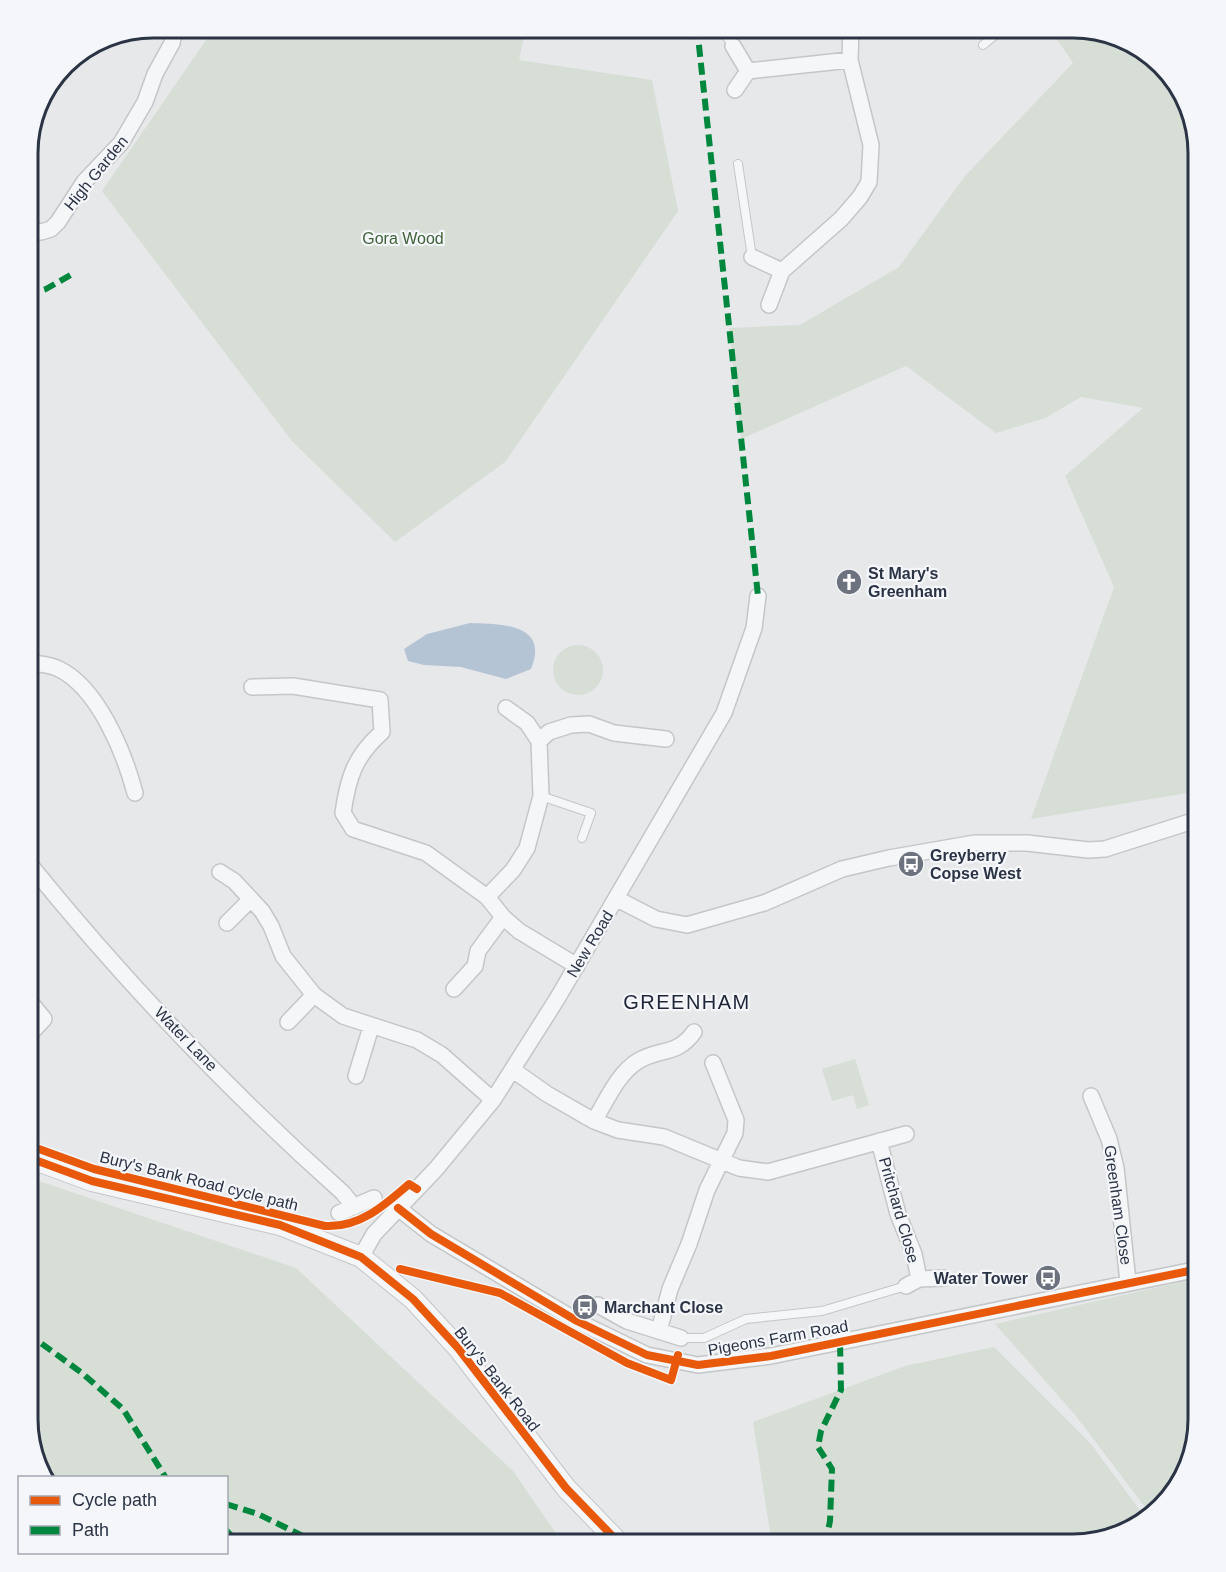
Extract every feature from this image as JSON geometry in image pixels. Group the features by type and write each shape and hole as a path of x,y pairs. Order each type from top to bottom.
{"street":[{"name":"High Garden","path":"38,232 51,229 84,182 121,142 145,102 155,74 173,38"},
{"path":"769,305 782,271 840,219 861,197 869,182 871,145 850,60 851,38"},
{"path":"733,46 748,70"},
{"path":"748,70 850,60"},
{"path":"735,90 748,70"},
{"path":"752,257 782,271"},
{"name":"New Road","path":"361,1257 374,1234 436,1169 492,1100 577,966 724,713 754,628 758,596"},
{"path":"38,664 59,668 92,695 114,737 135,793"},
{"path":"252,687 293,686 380,700 382,732 365,747 347,780 343,813 353,829 426,853 487,897 503,917 519,931 577,966"},
{"path":"487,897 513,870 527,848 542,796 539,741 527,723 506,708"},
{"path":"539,741 549,732 571,725 589,724 614,733 666,739"},
{"path":"617,899 656,919 687,925 764,903 842,869 889,858 975,843 1027,843 1088,850 1105,849 1188,823"},
{"path":"220,872 251,899 272,926 283,956 314,995 343,1016 371,1027 417,1040 442,1055 492,1100"},
{"name":"Water Lane","path":"38,875 91,941 247,1102 343,1192 354,1207"},
{"path":"227,923 251,899"},
{"path":"454,990 475,966 478,951 503,917"},
{"path":"288,1022 314,995"},
{"path":"38,1012 44,1019 38,1025"},
{"path":"356,1076 371,1027"},
{"path":"594,1121 618,1081 638,1061 685,1046 694,1032"},
{"path":"659,1331 670,1288 721,1161 735,1133 736,1120 713,1063"},
{"path":"513,1070 547,1094 594,1121 618,1130 664,1137 739,1168 768,1172 906,1134"},
{"name":"Greenham Close","path":"1091,1096 1109,1139 1116,1168 1128,1282"},
{"name":"Pritchard Close","path":"879,1141 898,1214 914,1254 912,1282 944,1278"},
{"name":"Bury's Bank Road","path":"38,1161 92,1181 280,1225 361,1257 413,1299 458,1348 566,1488 610,1534"},
{"path":"339,1213 375,1198"},
{"name":"Pigeons Farm Road","path":"398,1208 431,1234 577,1322 647,1355 698,1365 771,1356 1188,1271"},
{"path":"598,1305 627,1321 681,1338"}],"lane":[{"path":"728,38 733,46"},
{"path":"982,45 991,38"},
{"path":"738,164 752,257"},
{"path":"542,796 591,813 582,838"},
{"path":"681,1338 704,1338 747,1319 822,1311 912,1282"}],"green space":[{"name":"Gora Wood","path":"207,38 524,38 519,60 652,80 678,211 505,462 395,542 292,441 102,191"},
{"path":"1088,38 1103,41 1131,53 1149,66 1160,77 1177,102 1188,138 1188,793 1031,819 1114,587 1065,476 1143,408 1081,397 1045,418 996,433 906,366 741,439 729,328 800,325 899,267 965,176 1073,63 1057,39"},
{"path":"573,645 583,645 596,652 603,665 603,675 596,688 583,695 573,695 564,691 557,684 553,675 553,665 557,656 564,649"},
{"path":"855,1059 869,1105 857,1109 853,1095 832,1101 822,1069"},
{"path":"38,1181 296,1268 513,1471 556,1534 228,1534 228,1476 53,1476 41,1449 38,1434"},
{"path":"1188,1280 1188,1434 1177,1470 1160,1495 1149,1506 1146,1508 1076,1416 995,1324"},
{"path":"994,1347 1091,1444 1141,1512 1124,1523 1088,1534 770,1534 753,1422 905,1366"}],"water":[{"path":"470,623 507,626 528,634 534,643 535,654 531,669 506,679 461,667 424,665 408,661 404,649 427,634"}],"marked path":[{"path":"698,38 758,596"},
{"path":"38,292 74,273"},
{"path":"38,1341 82,1373 123,1409 165,1476"},
{"path":"827,1534 832,1469 818,1447 821,1431 841,1390 840,1342"},
{"path":"228,1505 258,1514 299,1534"}],"cycle path":[{"name":"Bury's Bank Road cycle path","path":"39,1149 94,1169 325,1226 337,1226 360,1219 390,1200 409,1184 417,1189"},
{"path":"38,1161 92,1181 280,1225 361,1257 413,1299 458,1348 566,1488 610,1534"},
{"path":"398,1208 431,1234 577,1321 647,1355 698,1365 771,1356 1188,1271"},
{"path":"400,1269 500,1293 627,1363 671,1380 678,1355"}],"place":[{"name":"St Mary's Greenham","path":"849,582"},
{"name":"Greyberry Copse West","path":"911,864"},
{"name":"Water Tower","path":"1048,1278"},
{"name":"Marchant Close","path":"585,1307"}],"district":[{"name":"GREENHAM","path":"687,1002"}]}
